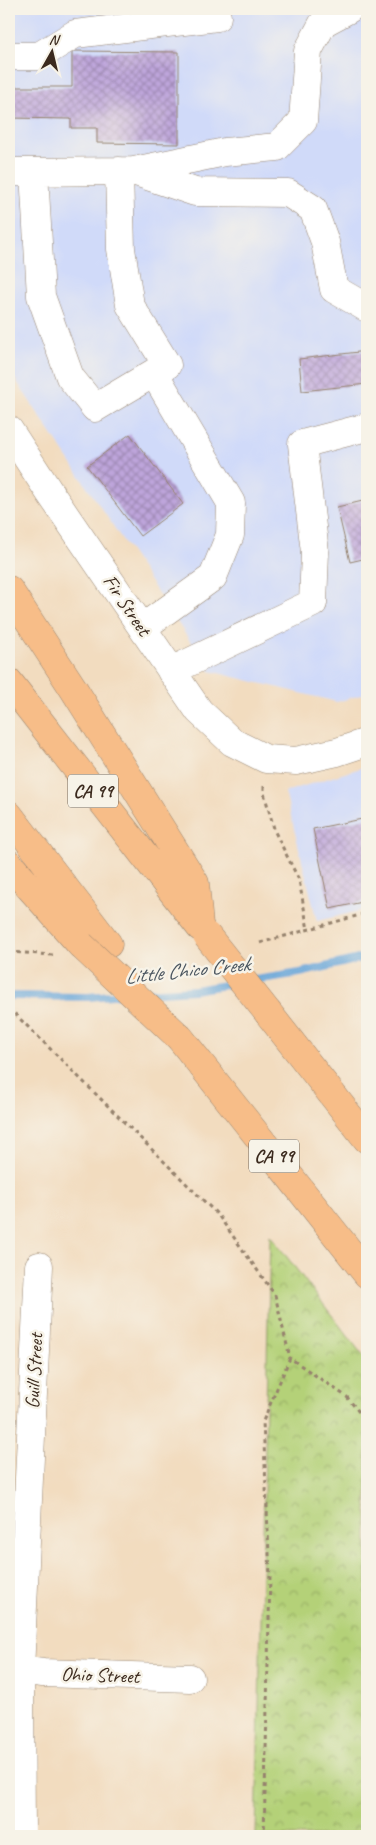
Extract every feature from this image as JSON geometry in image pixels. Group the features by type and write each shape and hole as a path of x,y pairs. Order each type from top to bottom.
{"highway":[{"path":"9,590 73,688 195,883 203,931"},
{"name":"CA 99","path":"9,682 367,1139"},
{"name":"CA 99","path":"9,815 180,1038 367,1274"},
{"path":"9,864 69,950 180,1038"}],"street":[{"path":"127,171 121,249 130,305 167,365 95,408 70,377 41,296 21,172 127,171 225,152 276,147 302,121 308,52 323,23 349,9"},
{"path":"9,56 39,56 75,34 217,17"},
{"path":"127,171 195,192 288,193 313,208 325,242 334,289 367,308"},
{"path":"142,628 213,578 230,535 232,503 154,373"},
{"path":"171,671 313,603 315,552 302,444 367,427"},
{"name":"Fir Street","path":"9,430 199,711 232,742 266,759"},
{"path":"266,759 296,761 337,752 367,742"},
{"name":"Guill Street","path":"21,1836 14,1670 39,1266"},
{"name":"Ohio Street","path":"14,1670 44,1673 190,1678"}],"path":[{"path":"266,759 264,793 275,832 299,880 308,930"},
{"path":"260,943 367,913"},
{"path":"9,952 69,950"},
{"path":"9,1008 218,1215 275,1295 290,1358 262,1421 270,1576 264,1836"},
{"path":"290,1358 347,1397 367,1422"}],"shaded area":[{"path":"9,9 367,9 367,693 337,702 210,671 9,370"},
{"path":"367,766 367,909 317,921 285,792"}],"green space":[{"path":"270,1235 367,1361 367,1836 256,1836"}],"building":[{"path":"72,51 179,52 179,144 97,143 97,128 71,128 71,119 9,118 9,87 72,87"},
{"path":"367,351 367,384 302,391 299,359"},
{"path":"130,434 183,504 140,536 87,466"},
{"path":"367,500 367,558 350,562 337,507"},
{"path":"367,818 367,901 330,909 313,829"}],"waterway":[{"name":"Little Chico Creek","path":"249,981 300,973 367,957"},
{"name":"Little Chico Creek","path":"143,993 194,990 238,983"},
{"name":"Little Chico Creek","path":"9,996 88,997 124,994"}]}
